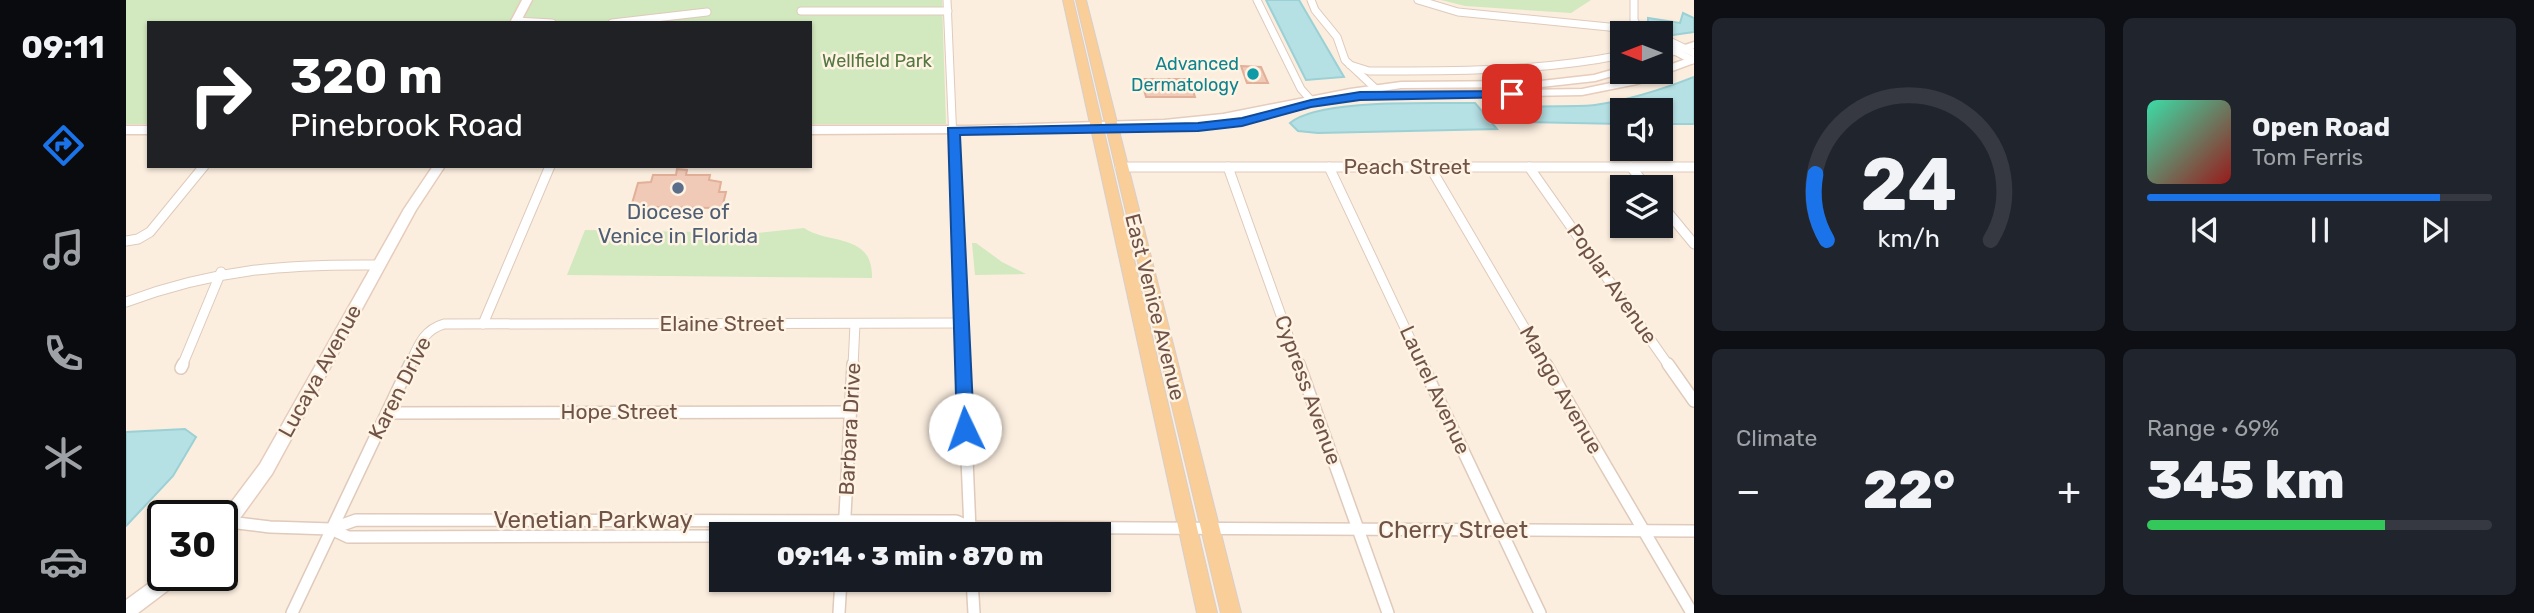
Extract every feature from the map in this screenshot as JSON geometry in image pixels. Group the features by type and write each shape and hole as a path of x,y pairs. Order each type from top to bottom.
{"main road":[{"name":"East Venice Avenue","path":"1075,5 1091,43 1103,126 1120,167 1231,613"},
{"name":"East Venice Avenue","path":"1075,5 1207,613"}],"street":[{"path":"516,21 527,0"},
{"path":"947,0 967,522"},
{"path":"1257,0 1301,89 1310,99"},
{"path":"1311,0 1315,10 1337,37 1345,59 1350,65 1366,73 1510,71 1544,65 1583,65 1610,58"},
{"path":"1418,0 1458,12 1610,27"},
{"path":"1634,0 1634,21"},
{"path":"801,11 948,11"},
{"path":"629,21 707,12"},
{"path":"1673,44 1689,53"},
{"path":"812,131 953,131 1103,126 1127,129 1242,122 1311,104 1360,96 1536,94 1595,90 1643,79 1689,53"},
{"path":"1366,73 1376,89"},
{"path":"1196,124 1251,115 1310,99 1376,89 1413,85 1555,83 1610,73"},
{"path":"126,130 146,130"},
{"path":"126,136 146,130"},
{"name":"Peach Street","path":"1120,167 1694,167"},
{"name":"Cypress Avenue","path":"1228,167 1388,613"},
{"name":"Laurel Avenue","path":"1329,167 1540,613"},
{"name":"Mango Avenue","path":"1430,167 1692,613"},
{"name":"Poplar Avenue","path":"1529,167 1694,401"},
{"path":"1631,167 1637,175"},
{"path":"126,242 150,232 202,168"},
{"name":"Lucaya Avenue","path":"410,209 427,168"},
{"name":"Lucaya Avenue","path":"238,508 265,469 410,209 438,168"},
{"path":"483,324 549,168"},
{"path":"1673,219 1694,244"},
{"path":"126,302 167,286 221,272 285,264 379,265"},
{"path":"181,368 221,272"},
{"name":"Elaine Street","path":"483,324 961,323"},
{"name":"Karen Drive","path":"292,613 428,331 444,324 483,324"},
{"name":"Barbara Drive","path":"845,520 855,324"},
{"name":"Hope Street","path":"387,412 850,412"},
{"name":"Venetian Parkway","path":"238,526 331,528 356,520 957,522"},
{"path":"509,537 514,520"},
{"path":"672,536 675,520"},
{"name":"Venetian Parkway","path":"331,528 348,537 709,536"},
{"name":"Cherry Street","path":"1188,530 1694,531"},
{"name":"Venetian Parkway","path":"1111,531 1188,530"},
{"path":"126,611 153,591"},
{"path":"839,613 840,592"},
{"path":"973,592 974,613"}],"green space":[{"name":"Wellfield Park","path":"126,0 942,0 946,124 812,124 812,21 147,21 147,124 126,124"},
{"path":"1441,0 1591,0 1571,13 1465,6"},
{"path":"804,228 857,246 865,253 870,263 872,278 567,275 585,230 758,233"},
{"path":"972,243 976,243 1002,262 1026,274 975,275"}],"water":[{"path":"1266,0 1299,0 1344,77 1306,80"},
{"path":"1683,13 1694,18 1694,32 1673,35 1673,22 1680,23"},
{"path":"1694,77 1694,124 1673,124 1673,98 1629,98"},
{"path":"1475,103 1497,129 1318,133 1298,131 1290,123 1326,109 1351,106"},
{"path":"1608,103 1610,124 1519,122 1506,120 1499,112 1517,108"},
{"path":"185,429 196,437 173,476 150,500 147,500 147,504 126,526 126,432"}],"building":[{"name":"Advanced Dermatology","path":"1241,66 1261,67 1268,83 1247,83"},
{"path":"1141,79 1189,79 1195,97 1146,97"},
{"name":"Diocese of Venice in Florida","path":"677,169 687,170 686,175 710,175 709,180 721,182 719,192 726,192 722,208 631,207 638,183 651,182 653,175 676,175"}],"place":[{"name":"Advanced Dermatology","path":"1253,74"},
{"name":"Diocese of Venice in Florida","path":"678,188"}],"route":[{"path":"965,429 953,131 1111,126 1127,129 1198,127 1242,122 1311,104 1360,96 1512,94"}]}
